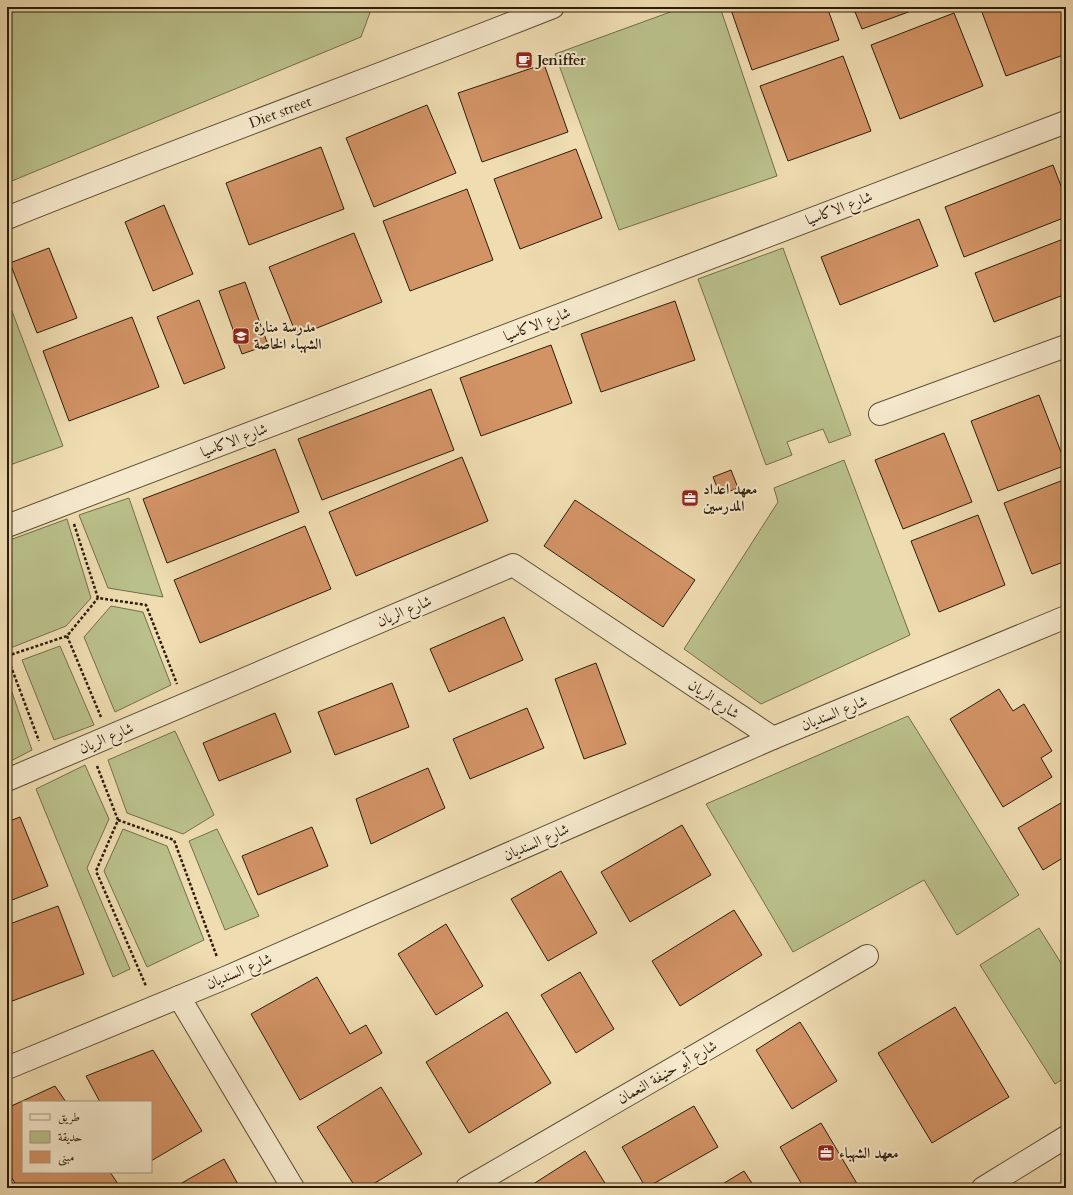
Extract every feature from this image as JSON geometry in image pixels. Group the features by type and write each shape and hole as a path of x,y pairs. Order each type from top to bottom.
{"street":[{"name":"Diet street","path":"7,218 100,180 553,7"},
{"name":"شارع الاكاسيا","path":"7,526 1066,122"},
{"path":"880,414 1066,346"},
{"name":"شارع الريان","path":"7,780 513,565 773,738"},
{"name":"شارع السنديان","path":"7,1068 179,998 773,738 1066,617"},
{"name":"شارع أبو حنيفة النعمان","path":"467,1188 867,956"},
{"path":"179,998 293,1188"},
{"path":"982,1188 1066,1136"}],"path":[{"path":"68,503 98,598"},
{"path":"47,762 7,656 67,636 98,598"},
{"path":"98,598 146,605 185,704"},
{"path":"67,636 99,740 118,820 96,871 155,1007"},
{"path":"118,820 174,840 225,978"}],"green space":[{"path":"7,7 372,7 361,37 7,183"},
{"path":"684,7 720,7 777,176 619,230 555,54"},
{"path":"783,248 851,435 829,443 823,429 787,442 792,455 766,465 698,279"},
{"path":"7,298 63,446 7,466"},
{"path":"844,460 910,635 761,704 684,649 778,502 774,488"},
{"path":"129,498 163,597 108,588 79,515"},
{"path":"67,519 91,598 66,626 13,647 7,646 7,541"},
{"path":"111,606 143,612 171,685 115,712 84,637"},
{"path":"60,646 94,725 54,740 22,660"},
{"path":"7,678 32,750 7,763"},
{"path":"908,716 1019,895 957,935 924,880 793,952 706,804"},
{"path":"175,731 214,815 183,834 127,813 108,760"},
{"path":"85,765 109,819 87,868 130,969 113,977 36,789"},
{"path":"123,829 167,846 204,940 147,967 104,871"},
{"path":"217,829 259,916 225,930 189,841"},
{"path":"1039,928 1066,971 1066,1077 1055,1084 980,965"}],"building":[{"path":"730,7 827,7 839,40 752,70"},
{"path":"853,7 922,7 862,29"},
{"path":"980,7 1066,7 1066,54 1006,76"},
{"path":"954,13 983,86 900,119 871,45"},
{"path":"843,56 871,131 788,161 760,86"},
{"path":"544,64 568,132 482,162 458,93"},
{"path":"427,105 456,173 374,207 346,138"},
{"path":"321,147 344,209 249,245 226,183"},
{"path":"576,149 602,218 520,249 494,179"},
{"path":"1053,165 1066,199 1066,217 964,257 945,207"},
{"path":"467,189 493,260 410,291 383,221"},
{"path":"164,205 193,274 153,291 125,222"},
{"path":"919,219 938,266 840,305 821,257"},
{"path":"354,233 382,302 297,336 269,267"},
{"path":"1066,238 1066,294 994,322 975,273"},
{"path":"49,248 77,318 37,333 10,263"},
{"path":"245,282 268,345 242,354 219,291"},
{"path":"199,300 225,368 184,384 157,317"},
{"path":"675,301 695,360 601,392 581,334"},
{"path":"132,317 159,387 69,421 43,351"},
{"path":"551,345 572,403 481,436 460,378"},
{"path":"431,389 454,450 322,500 298,439"},
{"path":"1039,395 1066,465 998,491 971,421"},
{"path":"944,433 972,502 903,529 875,460"},
{"path":"275,449 299,512 167,563 143,499"},
{"path":"462,457 488,521 356,576 329,512"},
{"path":"731,470 738,488 720,495 713,477"},
{"path":"1066,479 1066,561 1032,574 1004,503"},
{"path":"575,500 695,580 663,627 544,546"},
{"path":"978,515 1005,585 939,612 911,541"},
{"path":"305,526 331,589 200,643 174,580"},
{"path":"504,617 523,660 449,692 430,649"},
{"path":"596,663 626,744 584,759 555,679"},
{"path":"1066,679 1066,690 1061,682"},
{"path":"392,683 409,727 335,755 318,712"},
{"path":"999,689 1013,711 1024,704 1052,751 1041,758 1052,777 1003,807 950,719"},
{"path":"527,708 544,748 470,779 453,739"},
{"path":"275,713 291,752 219,781 203,743"},
{"path":"428,768 445,808 371,844 356,799"},
{"path":"1066,800 1066,856 1043,870 1018,828"},
{"path":"20,817 48,886 7,902 7,822"},
{"path":"682,825 711,875 630,922 601,872"},
{"path":"312,827 328,866 258,895 242,856"},
{"path":"561,871 597,933 548,961 511,899"},
{"path":"58,906 84,974 7,1003 7,925"},
{"path":"734,910 762,955 680,1006 652,961"},
{"path":"446,924 483,986 436,1015 398,954"},
{"path":"580,972 614,1029 576,1053 541,995"},
{"path":"317,977 350,1034 366,1025 382,1053 300,1100 251,1014"},
{"path":"955,1007 1009,1097 932,1143 878,1053"},
{"path":"507,1012 551,1083 469,1133 426,1062"},
{"path":"800,1022 837,1081 792,1109 756,1050"},
{"path":"153,1050 202,1131 152,1160 152,1101 99,1101 86,1076"},
{"path":"55,1086 65,1101 22,1101"},
{"path":"381,1087 422,1154 367,1188 356,1188 317,1127"},
{"path":"22,1101 22,1173 111,1173 120,1187 18,1188 7,1170 7,1108"},
{"path":"694,1106 718,1147 646,1188 622,1147"},
{"path":"821,1123 859,1187 858,1188 804,1188 780,1147"},
{"path":"585,1151 608,1188 527,1188"},
{"path":"224,1159 240,1188 173,1188"},
{"path":"744,1171 755,1188 716,1188"}],"place":[{"name":"Jeniffer","path":"524,60"},
{"name":"مدرسة منارة الشهباء الخاصة","path":"241,336"},
{"name":"معهد اعداد المدرسين","path":"690,498"},
{"name":"معهد الشهباء","path":"826,1153"}]}
